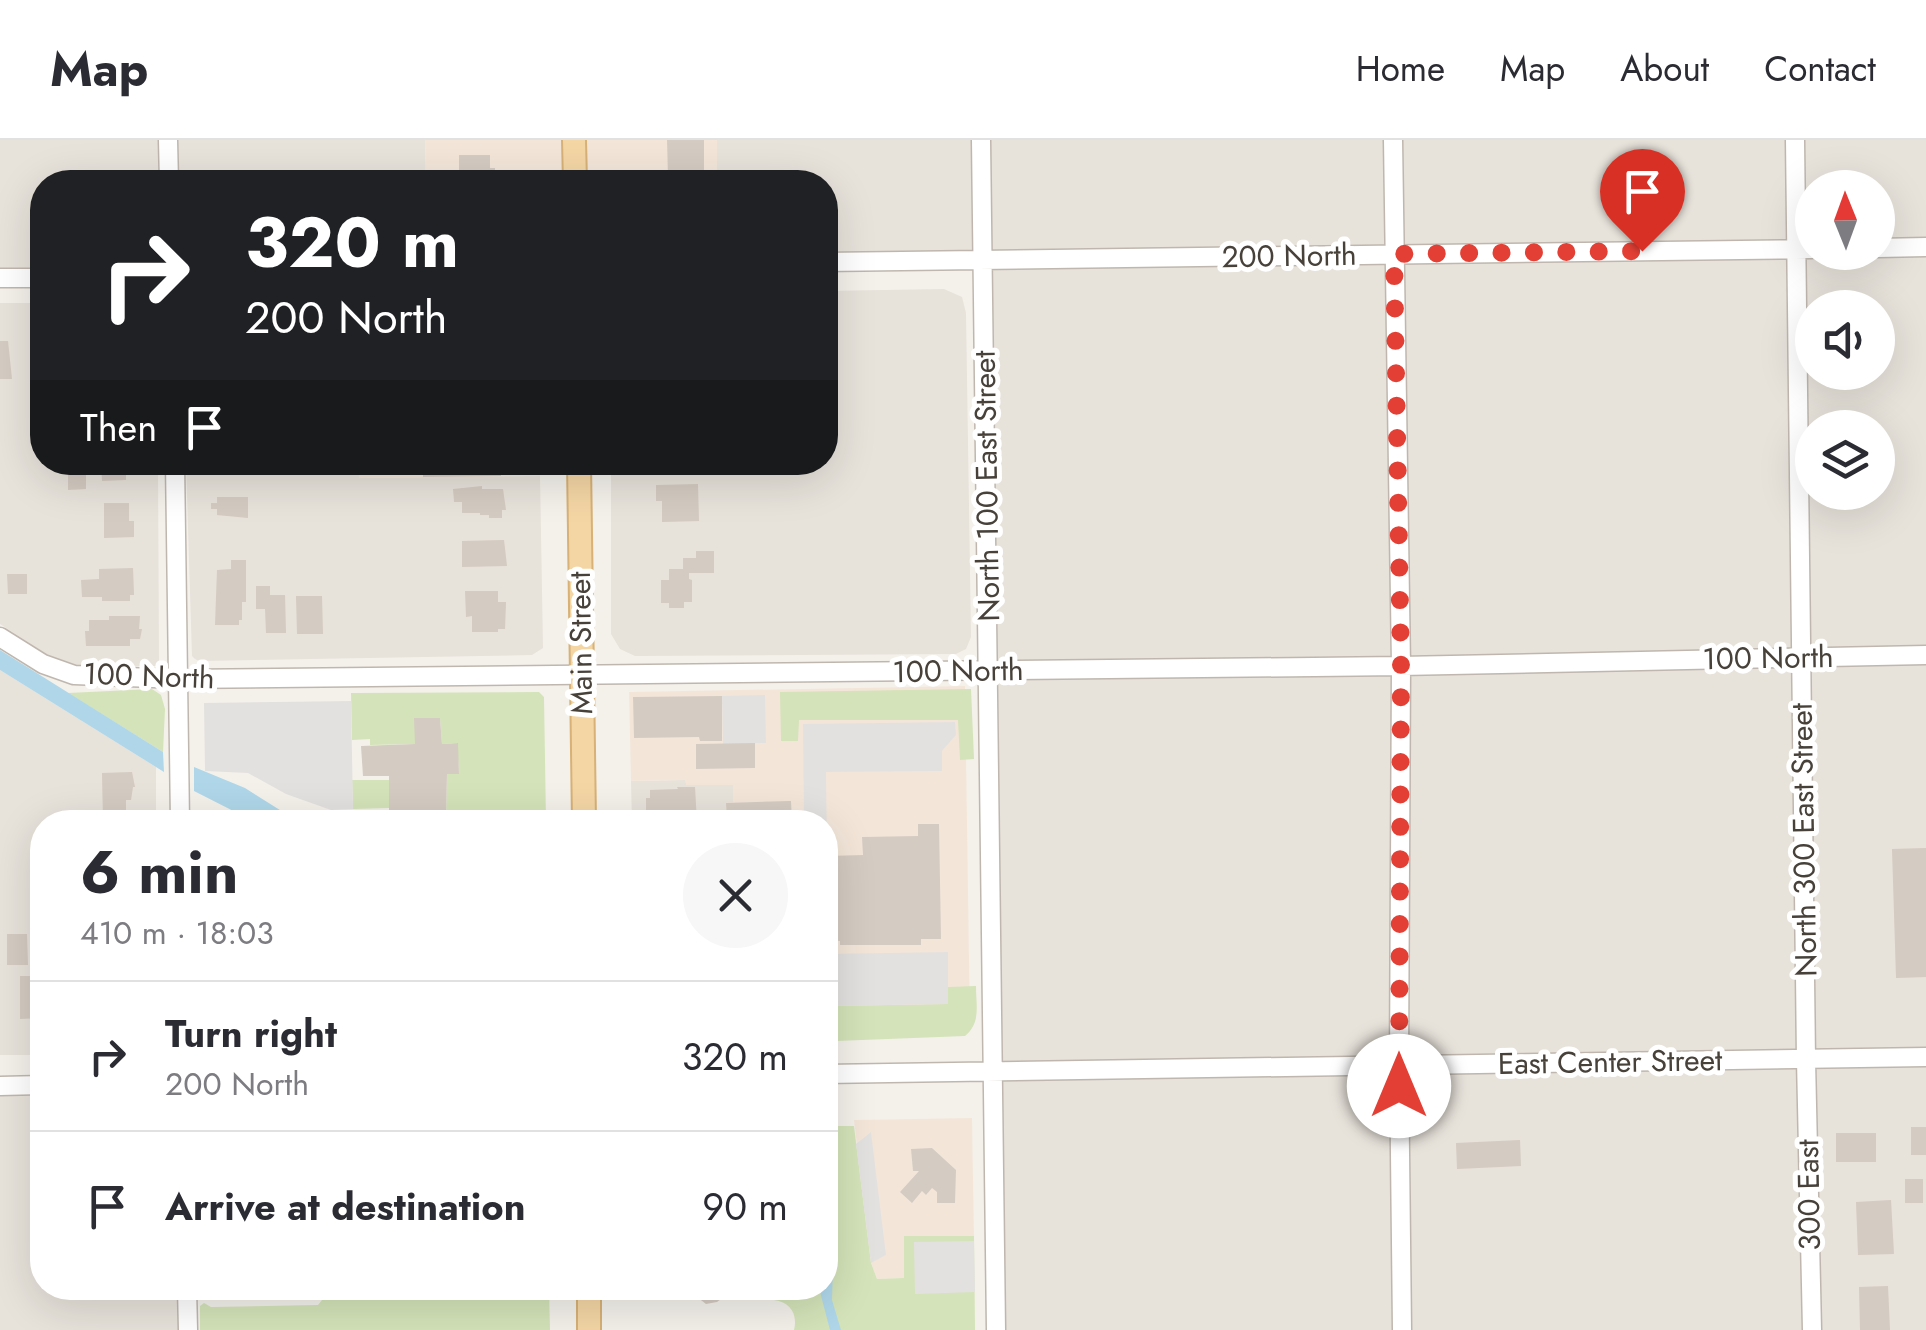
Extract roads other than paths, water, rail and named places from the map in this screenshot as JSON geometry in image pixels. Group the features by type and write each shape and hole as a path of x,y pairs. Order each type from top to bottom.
{"main road":[{"path":"574,140 575,170"},
{"name":"Main Street","path":"579,475 584,810"},
{"path":"589,1300 589,1330"}],"street":[{"path":"168,140 169,170"},
{"name":"North 100 East Street","path":"982,140 996,1330"},
{"path":"1393,140 1401,666 1402,1330"},
{"name":"North 300 East Street","path":"1795,140 1797,170"},
{"path":"1895,248 1926,247"},
{"name":"200 North","path":"838,262 1795,249"},
{"name":"North 300 East Street","path":"1804,270 1806,1060"},
{"path":"0,278 30,278"},
{"path":"175,475 180,810"},
{"name":"100 North","path":"0,637 43,664 74,676 178,679 1401,666 1926,655"},
{"name":"East Center Street","path":"838,1074 1926,1057"},
{"name":"300 East","path":"1806,1060 1812,1330"},
{"path":"0,1086 30,1085"},
{"path":"187,1300 188,1330"}],"water":[{"path":"0,650 163,752 164,772 0,670"},
{"path":"194,767 245,788 280,810 231,810 194,791"},
{"path":"822,1300 832,1300 841,1330 830,1330"}]}
